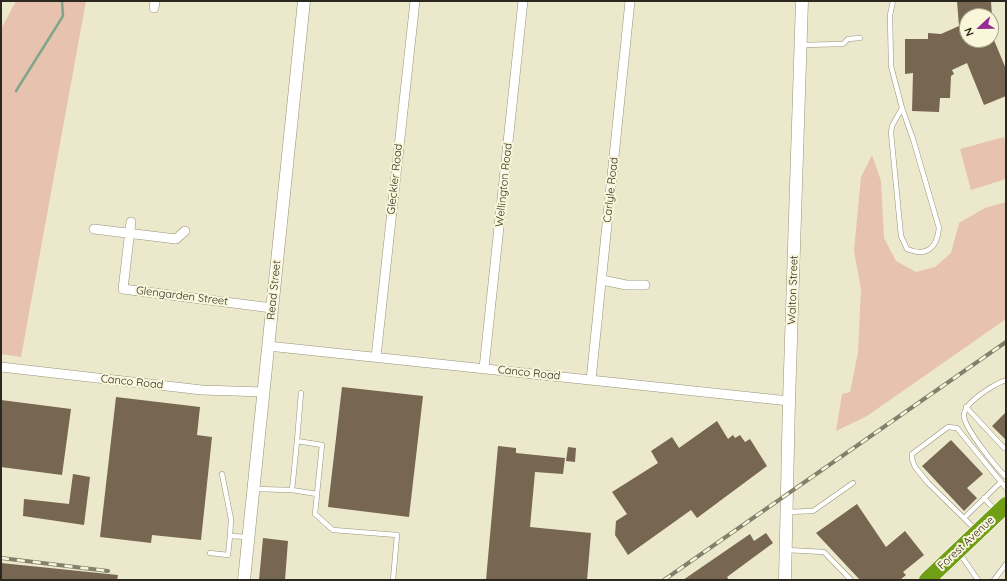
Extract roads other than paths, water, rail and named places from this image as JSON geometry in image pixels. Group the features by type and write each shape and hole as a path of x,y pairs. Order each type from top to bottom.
{"highway":[{"name":"Forest Avenue","path":"926,580 1002,509"}],"street":[{"name":"Read Street","path":"244,580 304,1"},
{"name":"Gleckler Road","path":"376,357 415,1"},
{"name":"Wellington Road","path":"484,368 523,1"},
{"name":"Carlyle Road","path":"592,380 630,1"},
{"name":"Walton Street","path":"785,580 789,401 802,1"},
{"path":"130,234 131,222"},
{"path":"94,229 176,239 185,231"},
{"name":"Glengarden Street","path":"130,234 123,289 272,308"},
{"path":"602,280 626,285 645,285"},
{"name":"Canco Road","path":"268,346 789,401"},
{"name":"Canco Road","path":"1,367 202,390 264,392"}],"lane":[{"path":"893,1 890,15 891,66 902,108 914,139 939,228 936,243 931,248 923,252 915,252 908,249 900,236 891,133 892,126 902,108"},
{"path":"801,45 843,44 848,39 860,38"},
{"path":"1006,380 974,399 966,407 964,412 964,418 968,427 993,464 1006,478"},
{"path":"292,490 301,393"},
{"path":"966,407 1004,448"},
{"path":"978,532 928,483 915,467 912,454 948,427 957,428 1006,488"},
{"path":"297,440 322,445 315,514 333,530 397,535 393,580"},
{"path":"210,553 228,555 231,518 222,474"},
{"path":"964,518 1001,482"},
{"path":"787,512 813,511 853,483"},
{"path":"253,489 292,490 318,494"},
{"path":"984,498 1002,509"},
{"path":"230,536 248,537"},
{"path":"786,550 824,552 851,580"},
{"path":"957,551 978,580"},
{"path":"994,580 1006,564"},
{"path":"970,580 975,576"}],"waterway":[{"path":"16,91 63,16 62,1"}],"railway":[{"path":"664,580 1006,342"},
{"path":"1,558 108,571"}]}
